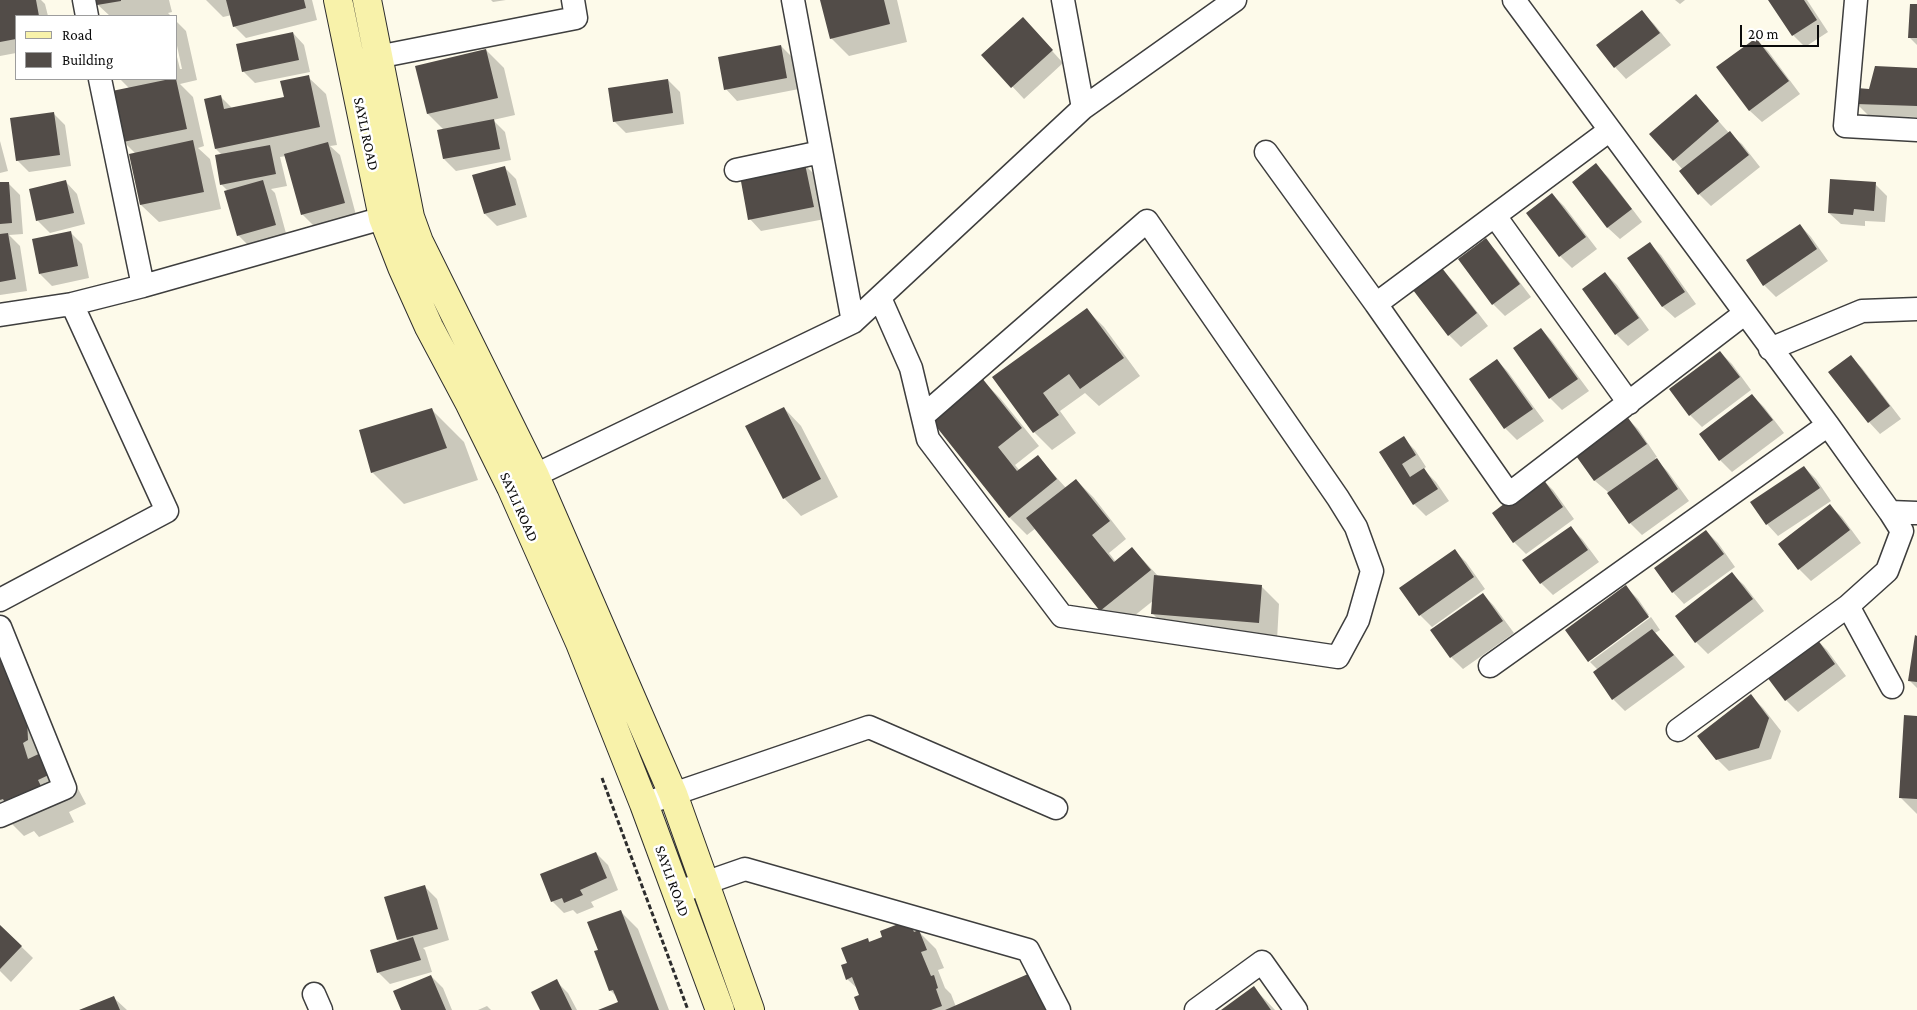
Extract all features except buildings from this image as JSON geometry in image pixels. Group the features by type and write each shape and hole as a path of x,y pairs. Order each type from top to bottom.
{"main road":[{"name":"SAYLI ROAD","path":"338,0 384,218 402,267 429,326 470,404 523,481 580,643 644,804 720,1010"},
{"path":"367,0 410,217 419,242 523,481 673,794 750,1010"}],"street":[{"path":"84,0 87,15"},
{"path":"350,63 576,18 573,0"},
{"path":"793,0 852,322"},
{"path":"1063,0 1083,108"},
{"path":"523,481 852,322 1083,108 1235,0"},
{"path":"1514,0 1770,350 1828,425 1902,531 1887,571 1848,606 1678,730"},
{"path":"1856,0 1845,126 1917,130"},
{"path":"100,80 143,286"},
{"path":"1376,304 1610,130"},
{"path":"736,170 821,152"},
{"path":"1266,152 1376,304 1509,494 1744,314"},
{"path":"1495,216 1629,403"},
{"path":"0,315 72,304 143,286 384,218"},
{"path":"880,298 911,368 928,438 1062,616 1338,657 1358,620 1372,572 1356,527 1338,498 1147,222 923,416"},
{"path":"0,600 167,511 72,304"},
{"path":"1770,350 1862,311 1917,310"},
{"path":"1490,666 1828,425"},
{"path":"1890,512 1917,513"},
{"path":"1848,606 1892,687"},
{"path":"0,627 65,788 0,816"},
{"path":"644,804 869,727 1056,808"},
{"path":"676,893 745,869 1028,950 1059,1010"},
{"path":"1196,1010 1262,962 1296,1010"}]}
